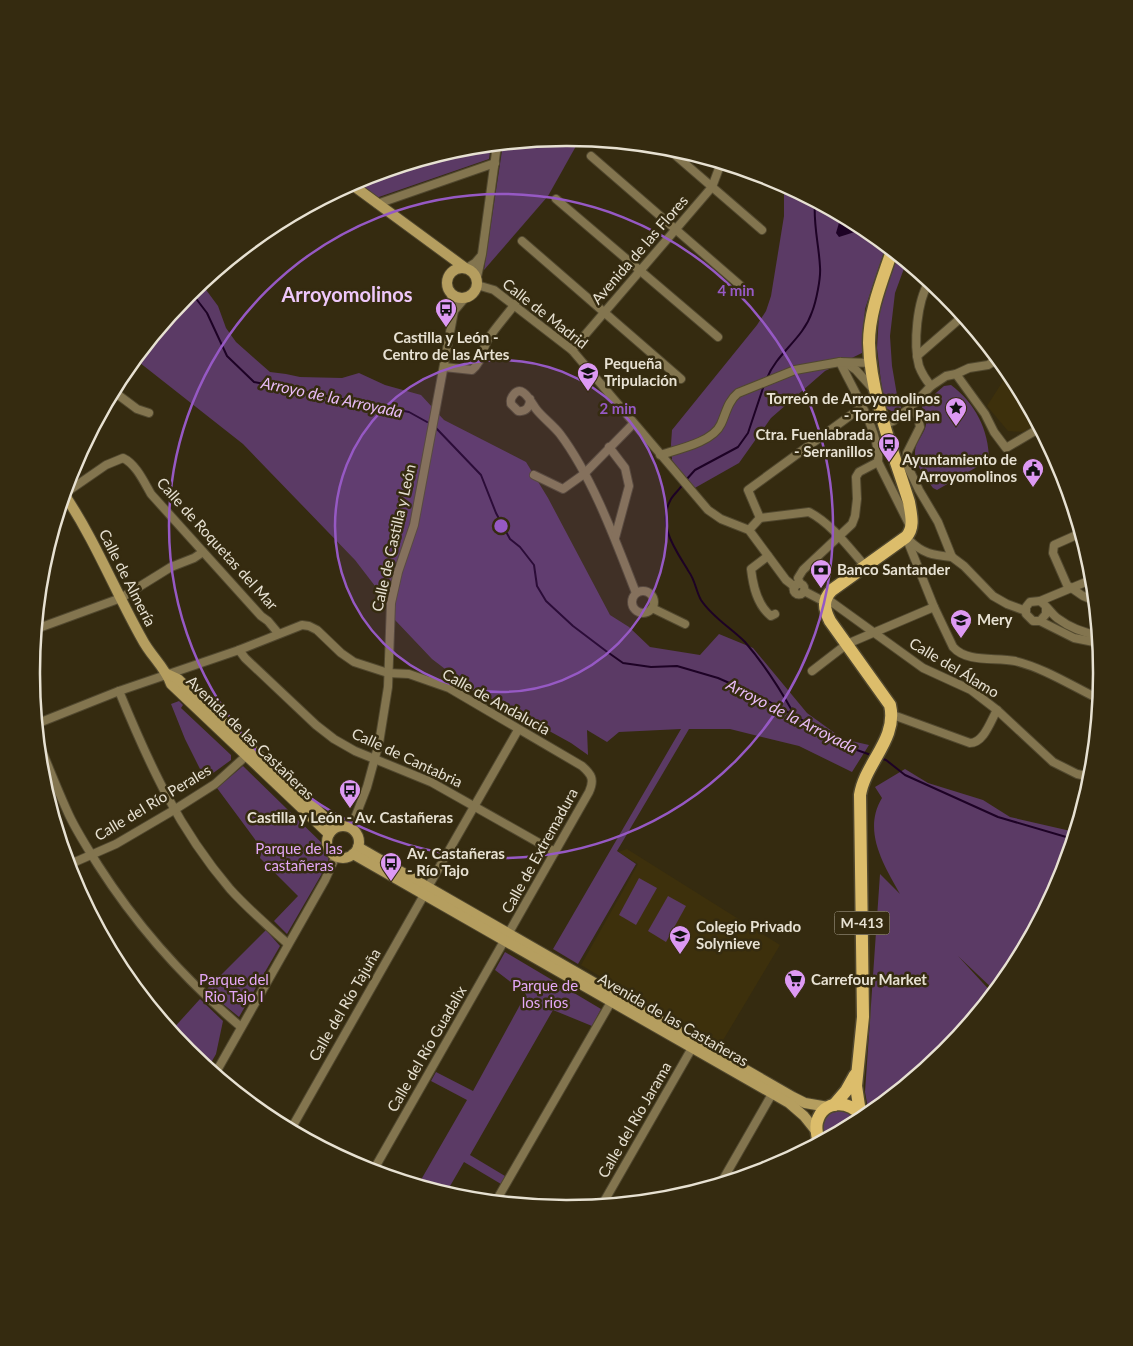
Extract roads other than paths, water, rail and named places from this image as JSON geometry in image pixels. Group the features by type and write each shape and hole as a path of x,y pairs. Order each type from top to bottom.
{"main road":[{"path":"890,257 873,311 869,343 876,392 912,516 909,533 832,590 826,605 847,644 890,705 893,715"},
{"name":"M-413","path":"860,1110 856,1086 863,1017 860,796 866,774 884,743 893,715"},
{"name":"M-413","path":"818,1135 819,1117 846,1091 858,1068"},
{"name":"M-413","path":"831,1106 847,1105 853,1107 857,1112"}],"street":[{"path":"477,281 496,151"},
{"path":"591,156 749,294"},
{"path":"680,159 762,230"},
{"path":"377,204 494,163"},
{"name":"Avenida de las Flores","path":"572,350 641,272 712,187 719,169"},
{"name":"Calle de Madrid","path":"359,190 474,273 477,281 472,295 465,298"},
{"path":"556,199 718,338"},
{"path":"522,241 681,379"},
{"path":"440,250 448,265 449,274 446,284 451,294 456,297 465,298"},
{"path":"449,274 454,269 465,268 475,263 482,254"},
{"name":"Calle de Madrid","path":"477,281 515,304 572,350 708,510 722,519 749,530"},
{"path":"925,288 916,334 917,356 924,377 931,386"},
{"name":"Calle de Castilla y León","path":"351,828 367,787 384,716 391,603 398,572 414,525 454,311 451,294"},
{"name":"Calle de Castilla y León","path":"454,311 465,298"},
{"path":"444,366 472,370 476,367 480,362 488,340 515,304"},
{"path":"917,356 957,321"},
{"path":"660,455 704,441 713,434 720,426 733,397 738,393 795,370 856,361 866,351 869,343"},
{"path":"842,362 872,366"},
{"path":"842,362 856,370 876,392"},
{"path":"842,362 862,407 877,447 878,462 909,533 934,607 953,647 962,655 1002,659 1035,668 1092,696"},
{"path":"885,424 893,421 911,407 931,386 946,376 992,363"},
{"path":"856,370 872,366"},
{"path":"956,374 985,414 994,432 1006,448 1034,431"},
{"path":"542,416 512,407 513,395 518,392 524,392 542,416 560,434 584,474 615,538 636,594"},
{"path":"119,396 137,409 149,412"},
{"path":"521,411 529,406 530,399"},
{"path":"760,518 748,490 862,407"},
{"path":"911,407 918,417 920,427 907,453 907,465 941,529 952,557"},
{"path":"534,475 563,489 584,474 633,424"},
{"path":"877,447 890,441"},
{"path":"609,447 625,468 629,486 615,538"},
{"name":"Calle de Roquetas del Mar","path":"74,487 106,465 122,458 127,460 139,475 150,494 278,633"},
{"path":"866,566 838,536 810,512 760,518 749,530 786,580 797,585 798,578 803,570 838,536 852,524 857,499 856,477 858,472 878,462"},
{"name":"Calle de Almería","path":"69,502 87,533 143,642 167,674"},
{"path":"909,533 918,549 936,555 952,557 964,566 993,596 1026,611 1033,621 1040,621 1074,638 1092,642"},
{"path":"1075,536 1054,545 1053,553 1067,585 1087,598"},
{"path":"42,627 121,598 171,567 194,558 203,552"},
{"path":"768,556 751,569 756,596 768,614 771,616 775,614"},
{"path":"1043,604 1085,582"},
{"name":"Calle del Álamo","path":"797,585 795,593 798,595 804,591 874,632 923,668 971,690 997,710 1053,762 1083,776"},
{"path":"646,591 652,596 654,604 652,608 648,612 640,612 633,606 632,599 636,594 646,591"},
{"path":"1026,611 1030,602 1043,604 1057,618 1076,629 1091,633"},
{"path":"1040,621 1046,614 1043,604"},
{"path":"812,671 847,644 934,607"},
{"path":"652,608 685,624"},
{"name":"Calle de Andalucía","path":"278,633 302,625 310,626 354,662 388,673 409,674 448,688 582,766 590,773"},
{"path":"43,721 119,691 239,650 278,633"},
{"name":"Calle de Cantabria","path":"239,650 245,658 316,725 355,751 431,782 555,852"},
{"name":"Avenida de las Castañeras","path":"167,674 171,684 246,756 332,831"},
{"name":"Avenida de las Castañeras","path":"167,674 178,679 332,831"},
{"path":"119,691 144,751 174,810 195,842 230,888 250,910 288,944"},
{"path":"893,715 970,743 975,743 983,737 997,710"},
{"name":"Calle del Río Tajuña","path":"294,1123 518,730"},
{"name":"Calle del Río Perales","path":"75,862 116,844 174,810 215,784 246,756"},
{"path":"49,768 69,817 114,890 144,931 207,999 241,1027"},
{"name":"Calle de Extremadura","path":"507,937 593,784 593,778 590,773"},
{"path":"340,826 351,828 357,833 356,851 344,858 336,856 329,850 327,843 332,831 340,826"},
{"name":"Avenida de las Castañeras","path":"356,851 793,1097 805,1103 831,1106"},
{"path":"218,1068 325,880 336,856"},
{"name":"Avenida de las Castañeras","path":"507,937 612,1002 797,1109 817,1136"},
{"name":"Calle del Río Guadalix","path":"377,1164 507,937"},
{"path":"499,1195 612,1002"},
{"name":"Calle del Río Jarama","path":"606,1198 692,1048"},
{"path":"725,1175 772,1094"}],"waterway":[{"path":"767,378 771,369 803,330 815,302 820,272 815,209"},
{"name":"Arroyo de la Arroyada","path":"196,299 207,313 227,356 254,382 409,412 427,422"},
{"path":"686,480 695,470 738,447 748,433 764,385"},
{"name":"Arroyo de la Arroyada","path":"436,428 481,475 496,513 510,539 520,547 534,565 537,586 546,601 573,626 606,651 623,663 651,667 677,666 718,678 759,696 854,749 871,755"},
{"path":"683,484 671,499 667,509 666,518 669,537 691,575 705,606 752,650 794,714"},
{"name":"Arroyo de la Arroyada","path":"880,758 886,760 905,775 998,817 1066,837"}],"place":[{"name":"Castilla y León - Centro de las Artes","path":"446,328"},
{"name":"Pequeña Tripulación","path":"588,392"},
{"name":"Torreón de Arroyomolinos - Torre del Pan","path":"956,427"},
{"name":"Ctra. Fuenlabrada - Serranillos","path":"889,463"},
{"name":"Ayuntamiento de Arroyomolinos","path":"1033,488"},
{"name":"Banco Santander","path":"821,589"},
{"name":"Mery","path":"961,639"},
{"name":"Castilla y León - Av. Castañeras","path":"350,809"},
{"name":"Av. Castañeras - Río Tajo","path":"391,882"},
{"name":"Colegio Privado Solynieve","path":"680,955"},
{"name":"Carrefour Market","path":"795,999"}],"district":[{"name":"Arroyomolinos","path":"347,295"}],"park label":[{"name":"Parque de las castañeras","path":"299,858"},
{"name":"Parque del Rio Tajo I","path":"234,988"},
{"name":"Parque de los rios","path":"545,994"}]}
